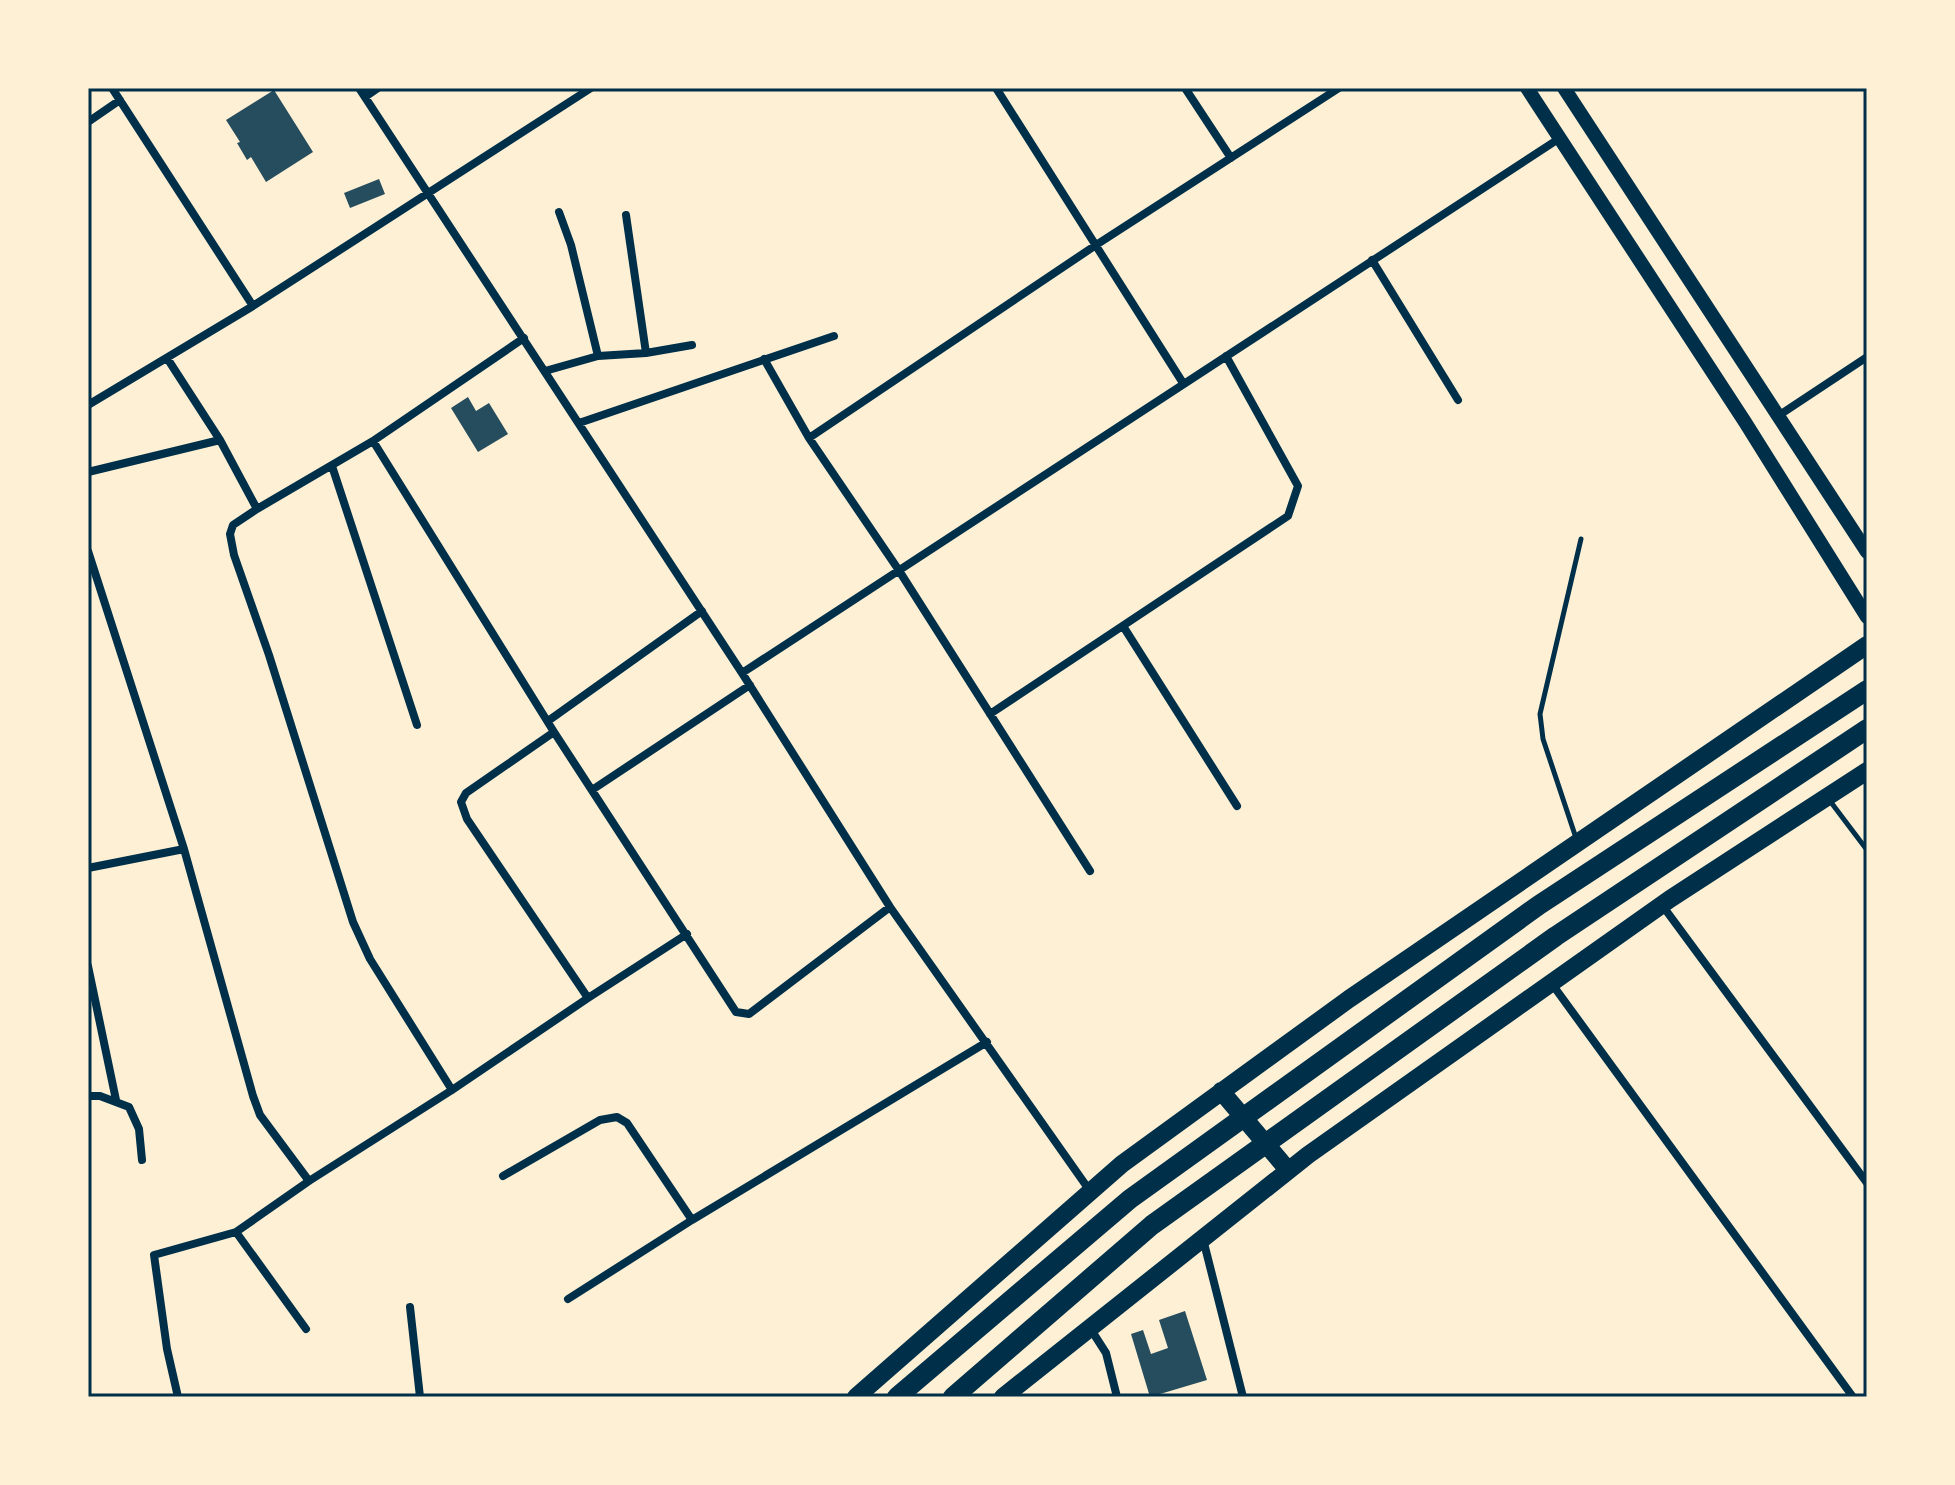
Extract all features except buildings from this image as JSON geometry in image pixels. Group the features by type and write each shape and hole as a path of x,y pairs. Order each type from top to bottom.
{"highway":[{"path":"856,1397 1122,1164 1349,999 1867,645"},
{"path":"897,1397 1130,1199 1539,905 1867,690"},
{"path":"953,1397 1152,1225 1556,936 1867,729"},
{"path":"1003,1397 1288,1170 1662,905 1867,771"},
{"path":"1221,1091 1288,1170"}],"street":[{"path":"112,88 253,306"},
{"path":"359,88 750,685 890,907 1090,1191"},
{"path":"365,97 378,88"},
{"path":"88,405 253,306 591,88"},
{"path":"996,88 1183,383"},
{"path":"1185,88 1231,158"},
{"path":"809,438 1096,245 1339,88"},
{"path":"1527,88 1745,422 1867,617"},
{"path":"1564,88 1867,552"},
{"path":"88,122 120,100"},
{"path":"742,673 1560,138"},
{"path":"559,212 571,245 598,356"},
{"path":"626,215 646,353"},
{"path":"1372,260 1458,400"},
{"path":"579,423 834,336"},
{"path":"452,1090 370,959 353,922 231,544 233,525 373,441 524,338"},
{"path":"545,371 598,356 646,353 692,345"},
{"path":"990,714 1288,516 1298,486 1226,356"},
{"path":"1778,416 1867,357"},
{"path":"167,358 220,440 257,509"},
{"path":"764,359 809,438 898,569 1090,871"},
{"path":"88,472 220,440"},
{"path":"373,441 554,732 731,1006 742,1015 749,1014 890,907"},
{"path":"332,466 417,725"},
{"path":"88,551 184,849 253,1096 260,1115 309,1181"},
{"path":"548,721 702,611"},
{"path":"1123,626 1237,806"},
{"path":"592,790 750,685"},
{"path":"554,732 466,793 461,802 467,819 588,998"},
{"path":"88,868 184,849"},
{"path":"1662,905 1867,1183"},
{"path":"178,1397 167,1349 154,1255 236,1232 687,934"},
{"path":"88,966 116,1100"},
{"path":"1551,983 1853,1397"},
{"path":"568,1299 692,1220 987,1042"},
{"path":"88,1096 116,1100 129,1107 139,1129 142,1160"},
{"path":"503,1176 600,1120 617,1117 627,1123 692,1220"},
{"path":"236,1232 306,1329"},
{"path":"1203,1237 1243,1397"},
{"path":"410,1307 420,1397"},
{"path":"1089,1326 1106,1353 1117,1397"}],"lane":[{"path":"1577,843 1543,739 1540,714 1581,539"},
{"path":"1827,798 1867,850"}]}
